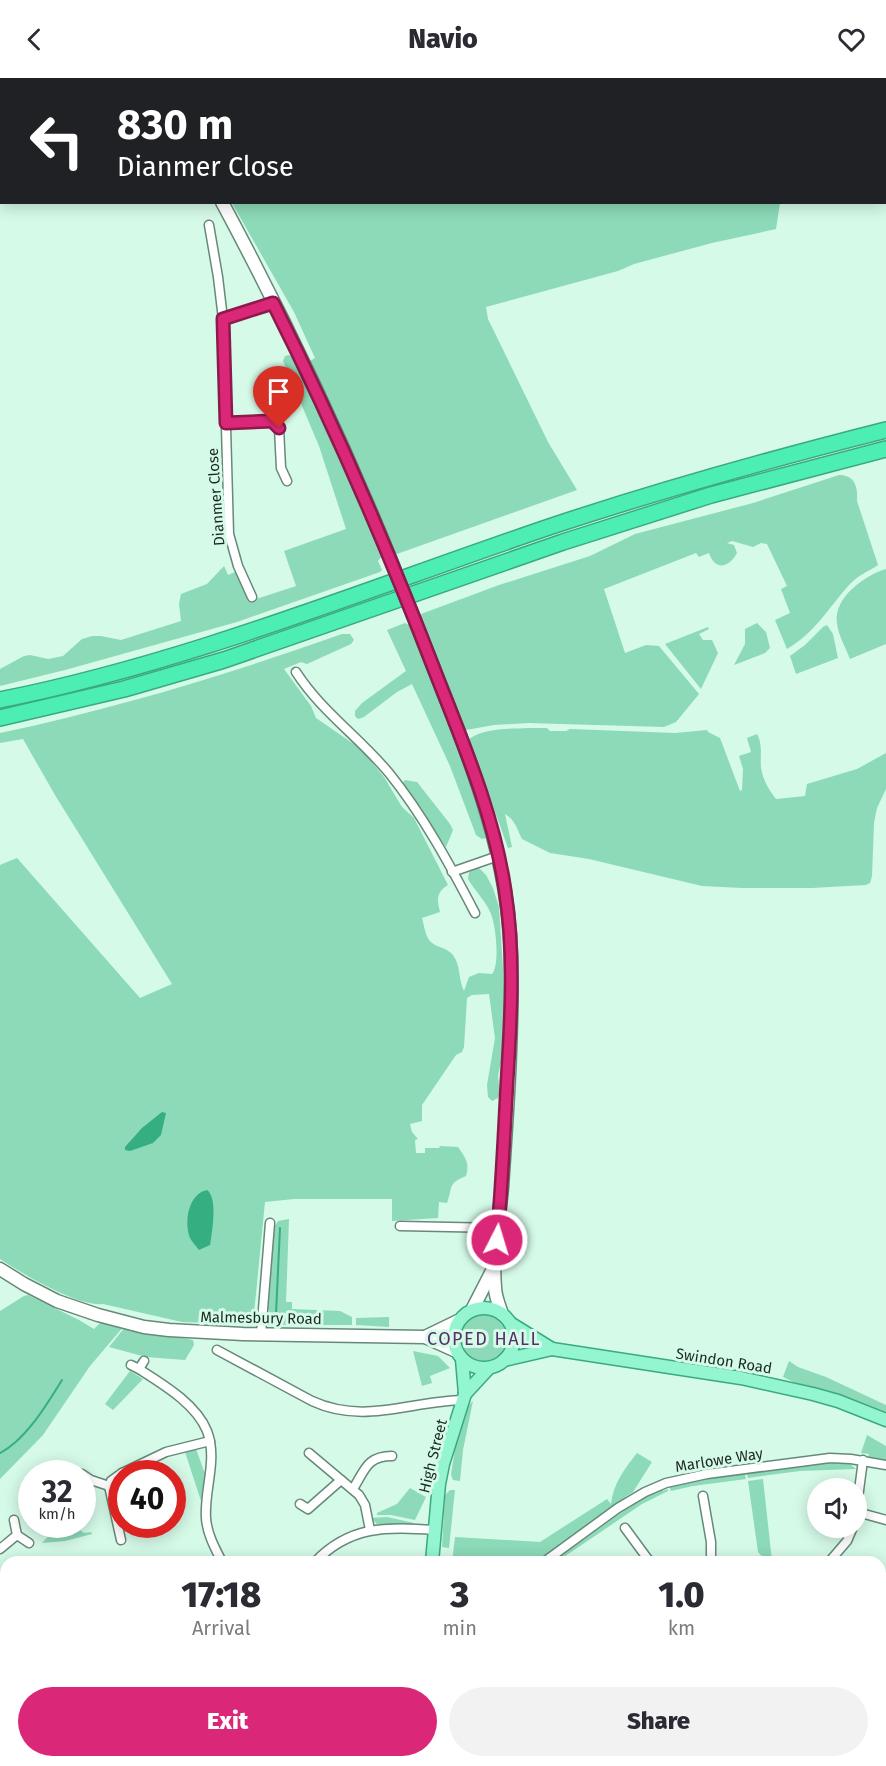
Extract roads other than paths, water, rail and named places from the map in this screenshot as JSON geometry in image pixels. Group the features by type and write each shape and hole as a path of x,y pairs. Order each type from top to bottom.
{"highway":[{"path":"0,700 54,690 225,641 609,507 726,472 886,430"},
{"path":"0,718 124,689 224,660 573,538 711,495 886,449"}],"main road":[{"path":"488,1308 506,1318 513,1332 514,1342 510,1352 504,1360 489,1368 474,1367 459,1355 453,1335 458,1321 472,1310 488,1308"},
{"name":"Swindon Road","path":"506,1318 552,1349"},
{"name":"Swindon Road","path":"504,1360 552,1349 774,1384 838,1401 886,1420"},
{"name":"High Street","path":"432,1556 439,1484 464,1397 459,1355"},
{"name":"High Street","path":"464,1397 489,1368"}],"street":[{"path":"223,204 343,446 465,749 498,855 505,890 511,960 508,1065 495,1265 495,1289 506,1318"},
{"name":"Dianmer Close","path":"209,225 223,319 229,534 238,566 252,597"},
{"path":"223,319 273,303"},
{"path":"226,423 265,421 276,423 279,428 281,468 287,481"},
{"path":"296,672 316,700 390,774 422,819 475,913"},
{"path":"452,872 498,855"},
{"path":"261,1334 270,1222"},
{"path":"400,1226 498,1228"},
{"path":"472,1310 495,1265"},
{"name":"Malmesbury Road","path":"0,1269 37,1292 57,1301 98,1316 161,1329 261,1334 425,1337"},
{"path":"425,1337 458,1321"},
{"path":"425,1337 459,1355"},
{"path":"217,1350 318,1404 348,1412 379,1412 464,1397"},
{"path":"138,1365 186,1404 199,1418 210,1441 212,1460 206,1519 219,1556"},
{"path":"149,1460 166,1452 210,1441"},
{"path":"309,1453 353,1489 365,1505 370,1530"},
{"path":"353,1489 371,1461 392,1456"},
{"name":"Marlowe Way","path":"553,1556 637,1497 677,1479 830,1458 863,1460 886,1465"},
{"path":"861,1478 863,1460"},
{"path":"300,1504 308,1509 341,1480"},
{"path":"704,1496 711,1556"},
{"path":"867,1515 886,1520"},
{"path":"14,1520 17,1534 29,1543"},
{"path":"321,1556 333,1545 344,1539 370,1530 397,1528 434,1530"},
{"path":"625,1528 646,1556"},
{"path":"0,1549 17,1534"},
{"path":"834,1556 848,1538"}],"waterway":[{"path":"276,1314 280,1228"},
{"path":"0,1453 27,1431 62,1380"}],"district":[{"name":"COPED HALL","path":"484,1339"}]}
